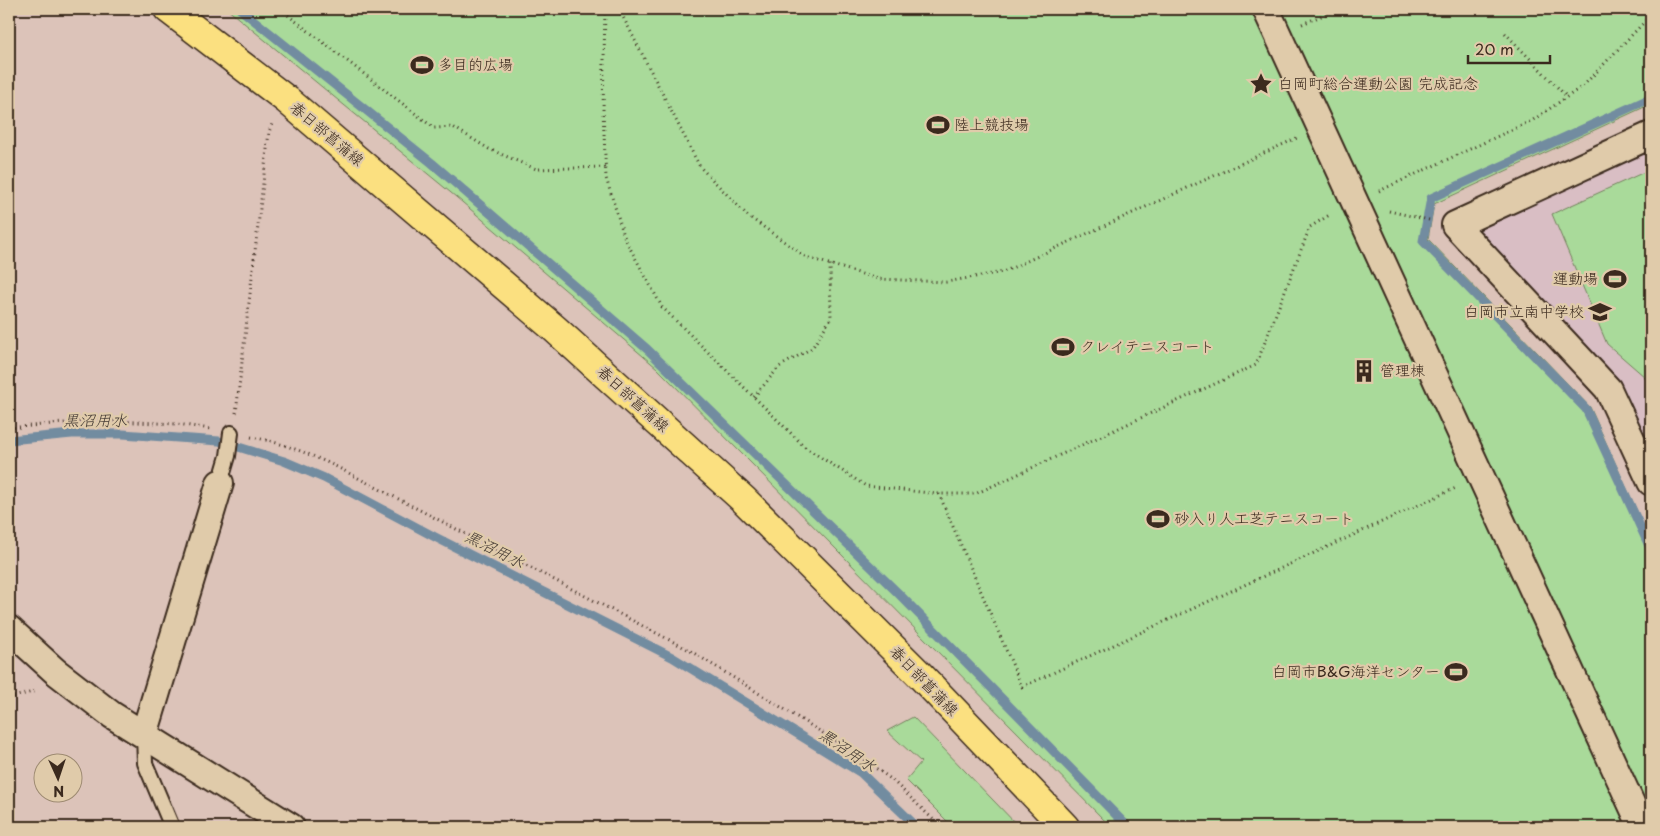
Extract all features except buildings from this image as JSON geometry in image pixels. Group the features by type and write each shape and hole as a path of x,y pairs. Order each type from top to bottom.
{"main road":[{"name":"春日部菖蒲線","path":"168,9 287,100 555,329 744,500 919,674 1065,827"}],"street":[{"path":"1266,9 1642,827"},
{"path":"1651,135 1455,225 1608,389 1651,482"},
{"path":"144,735 220,483"},
{"path":"9,630 55,671 112,715 291,827"}],"lane":[{"path":"220,483 228,456 230,436"},
{"path":"144,735 145,763 172,827"}],"path":[{"path":"280,9 434,128 453,127 488,150 536,169 606,167"},
{"path":"606,9 603,111 606,178 626,239 662,307 806,448 866,486 939,494 975,494 1256,365 1310,227 1334,212 1533,120 1583,86 1651,15"},
{"path":"619,9 700,167 748,216 806,257 878,279 946,282 1003,272 1321,128"},
{"path":"1278,35 1338,9"},
{"path":"1504,33 1567,97"},
{"path":"230,436 235,418 269,132 275,118"},
{"path":"1355,202 1431,221"},
{"path":"754,397 779,367 812,348 831,318 830,264"},
{"path":"9,428 96,420 177,424 230,436 257,438 317,457 689,650 846,748 884,774 941,827"},
{"path":"939,494 1022,687 1481,476"}],"shaded area":[{"name":"白岡市立南中学校","path":"1651,142 1651,451 1623,389 1474,236 1479,221"}],"green space":[{"path":"227,9 1651,9 1651,104 1434,204 1428,239 1590,407 1651,542 1651,827 1111,827 657,368 456,197"},
{"name":"運動場","path":"1651,169 1651,390 1645,377 1607,344 1552,214"},
{"path":"913,717 1019,827 953,827 906,780 921,762 887,731"}],"waterway":[{"path":"240,9 432,163 647,349 898,593 1128,827"},
{"path":"1651,98 1431,198 1423,241 1586,409 1651,550"},
{"name":"黒沼用水","path":"9,440 72,434 123,434 219,441 284,461 324,478 435,537 672,657 861,773 917,827"}],"place":[{"name":"多目的広場","path":"422,65"},
{"name":"白岡町総合運動公園 完成記念","path":"1261,84"},
{"name":"陸上競技場","path":"938,125"},
{"name":"運動場","path":"1615,279"},
{"name":"白岡市立南中学校","path":"1600,312"},
{"name":"クレイテニスコート","path":"1063,347"},
{"name":"管理棟","path":"1364,371"},
{"name":"砂入り人工芝テニスコート","path":"1158,519"},
{"name":"白岡市B&G海洋センター","path":"1456,672"}]}
